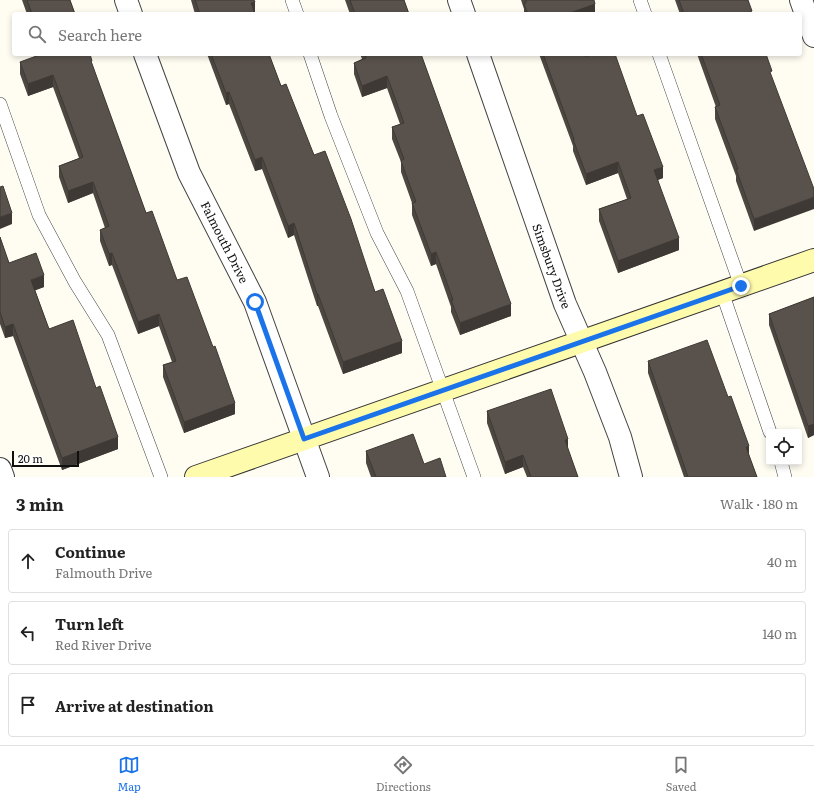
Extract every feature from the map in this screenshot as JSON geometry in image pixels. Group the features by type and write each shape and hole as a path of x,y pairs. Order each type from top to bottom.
{"street":[{"path":"126,0 130,12"},
{"path":"459,0 463,12"},
{"path":"801,0 814,36"},
{"name":"Falmouth Drive","path":"146,56 189,173 255,302 318,477"},
{"name":"Simsbury Drive","path":"479,56 565,304 595,372 620,437 631,477"},
{"path":"196,477 814,260"},
{"path":"0,469 3,477"}],"lane":[{"path":"292,0 296,12"},
{"path":"640,0 644,12"},
{"path":"311,56 331,116 374,226 406,291 474,477"},
{"path":"660,56 731,289 769,429"},
{"path":"0,104 39,215 75,282 108,335 161,477"},
{"path":"782,465 785,477"}],"building":[{"path":"27,0 70,0 74,12 31,12"},
{"path":"195,0 254,0 255,2 251,3 254,12 199,12"},
{"path":"350,0 404,0 408,12 354,12"},
{"path":"526,0 594,0 595,4 573,12 527,12 524,4 526,3"},
{"path":"679,0 748,0 752,11 750,12 683,12"},
{"path":"36,56 91,56 91,61 146,213 152,211 177,280 187,277 213,347 215,346 235,403 184,422 163,365 176,361 159,314 138,322 112,253 109,254 100,230 109,226 93,182 68,191 59,166 83,157 53,75 28,84 20,62"},
{"path":"212,56 270,56 281,86 286,84 314,155 325,151 351,219 375,292 383,289 402,341 343,362 317,294 294,223 288,226 262,157 255,160 229,92 226,93"},
{"path":"366,56 422,56 511,304 460,323 436,252 431,254 412,203 416,202 401,161 404,159 392,127 404,123 387,76 362,86 354,63 366,58"},
{"path":"544,56 616,56 637,116 643,114 663,167 654,170 679,238 618,261 599,209 631,198 618,162 586,174"},
{"path":"702,56 767,56 772,71 770,72 814,189 814,197 754,219 736,169 738,169 715,107 720,105"},
{"path":"3,186 12,213 0,217 0,187"},
{"path":"0,237 9,263 36,253 44,275 31,280 49,329 73,320 96,388 100,386 118,437 62,458 13,324 5,327 0,312"},
{"path":"814,297 814,424 808,426 769,314"},
{"path":"707,340 728,397 731,396 749,446 746,447 757,477 688,477 648,361"},
{"path":"551,389 568,439 565,440 578,477 531,477 523,455 505,462 487,411"},
{"path":"413,434 424,464 440,458 446,477 376,477 366,451"}],"route":[{"path":"255,302 304,439 741,286"}]}
